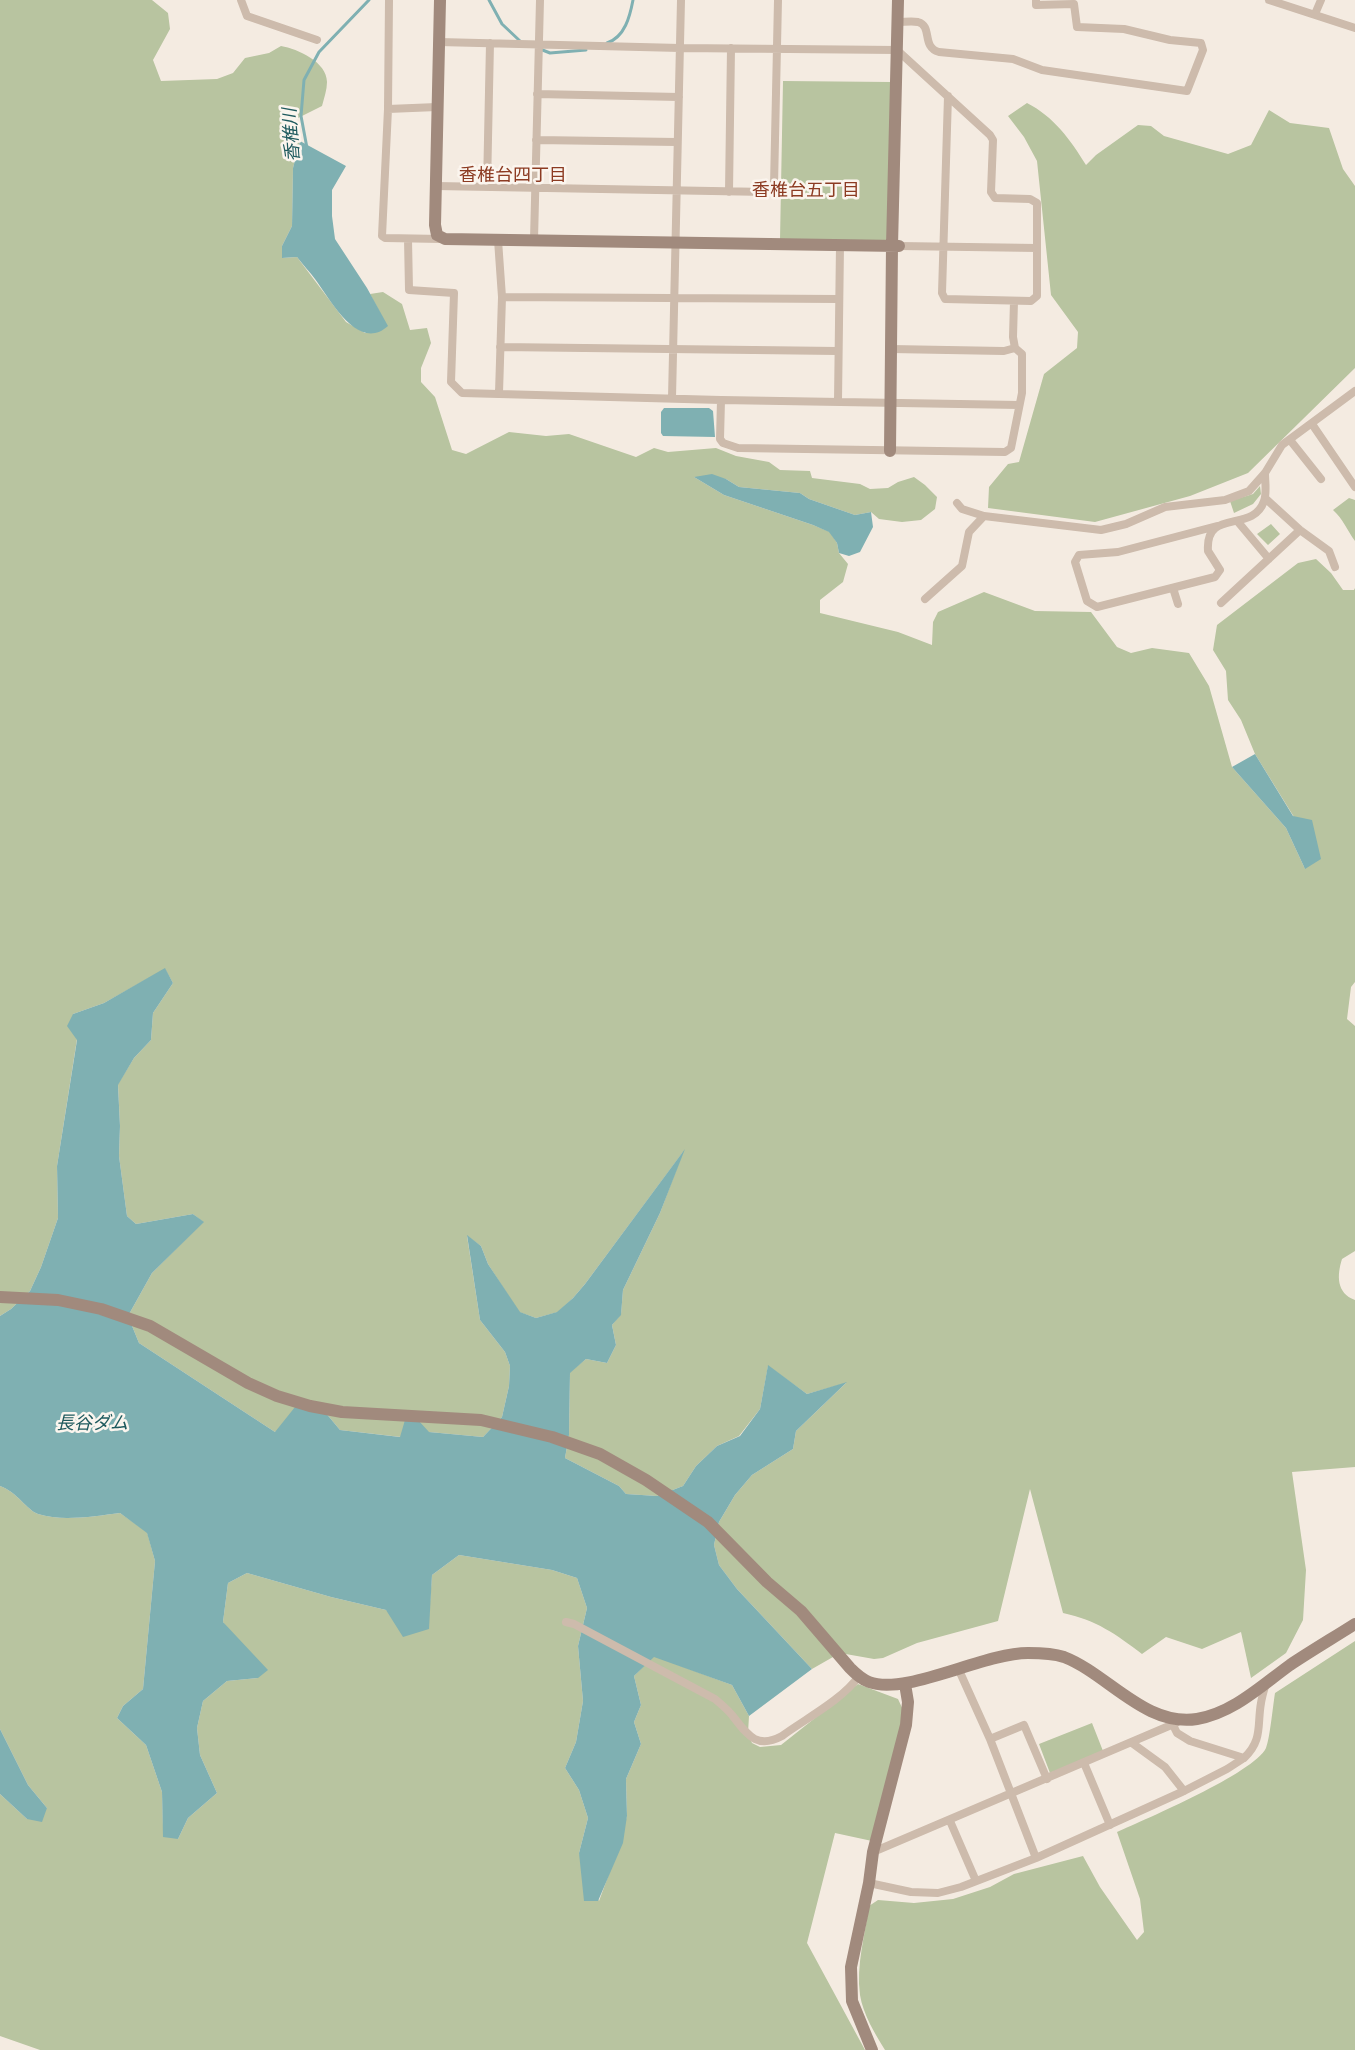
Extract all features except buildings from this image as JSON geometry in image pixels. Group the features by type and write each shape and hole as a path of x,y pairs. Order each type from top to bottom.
{"street":[{"path":"241,0 247,16 317,40"},
{"path":"389,0 388,110 382,236 385,238 1037,248"},
{"path":"440,0 435,225 437,235 445,239"},
{"path":"534,240 540,0"},
{"path":"672,398 681,0"},
{"path":"436,186 767,192 774,186 778,0"},
{"path":"890,451 891,349 896,246 898,0"},
{"path":"898,22 923,24 929,45 939,52 1014,59 1042,70 1187,91 1203,50 1201,43 1170,40 1124,29 1077,27 1074,4 1035,5 1036,0"},
{"path":"1269,0 1355,28"},
{"path":"1315,14 1322,0"},
{"path":"439,42 897,50 948,96 990,135 993,140 991,192 995,198 1030,199 1037,203 1036,296 1031,301 945,299 942,294 948,96"},
{"path":"488,187 490,43"},
{"path":"729,192 731,48"},
{"path":"537,94 679,97"},
{"path":"388,110 437,107"},
{"path":"536,140 677,142"},
{"path":"408,239 409,290 454,293 452,382 462,393 1019,405"},
{"path":"498,240 502,297 499,393"},
{"path":"838,401 840,245"},
{"path":"502,297 839,300"},
{"path":"721,400 720,439 723,443 738,448 1005,452 1011,448 1022,393 1022,354 1015,348 1013,337 1014,301"},
{"path":"500,347 838,351"},
{"path":"891,349 1004,351 1015,348"},
{"path":"957,503 962,509 984,516 1101,530 1126,524 1166,507 1225,500 1249,491 1265,473 1282,445 1355,391"},
{"path":"1312,424 1355,487"},
{"path":"1290,440 1321,479"},
{"path":"1217,526 1211,532 1208,545 1211,558 1219,567 1215,577 1097,607 1087,601 1075,562 1079,555 1118,552 1217,526 1238,522 1261,509 1266,499 1265,473"},
{"path":"1266,499 1300,530 1329,551 1335,567"},
{"path":"925,599 962,566 969,532 984,516"},
{"path":"1238,522 1269,559"},
{"path":"1221,603 1300,530"},
{"path":"1173,588 1178,604"},
{"path":"0,1297 58,1300 90,1306 150,1326 248,1383 288,1399 342,1412 481,1420 552,1437 600,1454 646,1480 708,1522 767,1582 801,1611 859,1676 870,1682 905,1684 1015,1653 1050,1654 1063,1657 1088,1670 1151,1712 1177,1723"},
{"path":"570,1623 715,1699 757,1741 775,1740 782,1736 840,1695 859,1676"},
{"path":"873,1852 1177,1723 1213,1715 1238,1704 1355,1624"},
{"path":"958,1668 990,1739 1036,1858"},
{"path":"869,1883 911,1892 938,1893 1036,1858 1184,1791 1227,1769 1252,1750 1258,1734 1260,1705 1266,1683"},
{"path":"872,2050 852,2001 850,1967 869,1883 873,1852 906,1725 908,1702 905,1684"},
{"path":"1177,1723 1177,1733 1190,1741 1244,1758"},
{"path":"990,1739 1024,1725 1047,1779"},
{"path":"1132,1743 1165,1767 1184,1791"},
{"path":"1084,1763 1110,1825"},
{"path":"950,1821 976,1881"}],"green space":[{"path":"0,0 152,0 168,13 170,29 153,60 161,81 217,79 233,73 245,58 269,53 281,46 295,50 317,63 326,75 327,82 322,106 290,122 300,141 293,168 292,226 282,246 283,258 297,257 346,322 365,333 387,326 370,294 383,292 402,304 410,330 427,328 431,343 421,368 421,382 435,397 452,450 466,454 509,432 546,436 569,434 636,457 654,448 668,452 716,448 736,456 769,462 780,470 810,471 812,478 860,484 870,489 888,488 914,477 937,497 935,509 921,520 902,522 879,519 871,512 855,515 809,499 800,493 739,487 726,479 694,477 724,495 830,532 837,543 839,553 848,564 843,582 820,600 820,613 898,632 932,645 933,622 938,612 984,592 1035,611 1091,612 1117,647 1131,653 1152,648 1189,653 1209,686 1232,767 1286,828 1305,869 1294,817 1255,754 1241,720 1228,700 1226,671 1213,650 1217,625 1298,563 1316,559 1331,573 1343,590 1354,590 1355,588 1355,982 1351,987 1347,1019 1355,1026 1355,1251 1342,1259 1339,1283 1344,1293 1355,1300 1355,1467 1292,1472 1306,1570 1303,1620 1286,1653 1251,1678 1241,1632 1202,1649 1166,1637 1142,1654 1105,1629 1063,1613 1030,1489 998,1621 917,1643 883,1658 874,1659 840,1653 812,1669 737,1589 719,1565 714,1545 719,1522 735,1495 752,1475 793,1449 796,1431 846,1383 807,1394 768,1366 760,1409 739,1436 717,1446 696,1466 683,1486 657,1496 626,1494 619,1486 565,1458 569,1435 570,1372 586,1359 607,1363 616,1345 612,1325 621,1314 623,1290 660,1213 683,1152 585,1284 558,1312 536,1318 519,1312 488,1264 481,1246 467,1236 480,1320 505,1352 510,1366 509,1386 502,1417 483,1437 429,1432 401,1437 340,1430 325,1412 275,1432 139,1343 128,1316 152,1273 203,1222 193,1214 136,1224 127,1216 119,1156 118,1084 134,1058 151,1040 153,1013 173,983 165,969 104,1003 73,1014 77,1039 57,1166 58,1218 30,1291 0,1316"},
{"path":"783,81 891,82 890,242 780,240"},
{"path":"1027,103 1061,130 1086,165 1096,155 1138,125 1151,126 1164,136 1228,154 1251,145 1269,110 1290,123 1329,128 1343,169 1355,186 1355,368 1248,473 1190,496 1095,522 988,508 989,487 1008,464 1019,462 1044,374 1077,348 1078,332 1051,295 1037,161 1024,137 1008,116"},
{"path":"1260,486 1261,494 1253,504 1234,513 1230,501 1253,494"},
{"path":"1349,498 1355,500 1355,541 1333,510"},
{"path":"1271,524 1280,534 1268,545 1257,534"},
{"path":"0,1486 12,1492 38,1514 68,1518 120,1513 147,1532 155,1561 143,1689 123,1706 117,1718 146,1745 162,1792 163,1827 178,1839 188,1818 217,1793 200,1755 197,1728 203,1701 227,1681 258,1678 223,1622 228,1583 247,1573 386,1610 428,1629 432,1575 459,1555 552,1570 577,1578 587,1608 578,1646 583,1701 576,1742 565,1768 579,1790 588,1818 579,1853 599,1901 627,1816 626,1779 641,1744 634,1722 641,1705 634,1676 654,1656 732,1685 749,1716 748,1733 752,1743 760,1747 781,1745 858,1684 898,1699 904,1712 872,1841 835,1833 807,1943 865,2050 40,2050 0,2036 0,1794 27,1819 47,1808 28,1785 0,1729"},
{"path":"1355,1641 1355,2050 885,2050 873,2031 860,1995 860,1961 869,1906 878,1900 914,1903 953,1899 990,1887 1014,1874 1083,1856 1100,1887 1137,1940 1144,1932 1140,1899 1117,1832 1221,1782 1257,1758 1266,1748 1275,1693"},
{"path":"1092,1723 1103,1751 1050,1773 1039,1744"}],"water":[{"path":"300,141 346,166 332,190 335,239 367,288 388,326 377,333 366,333 346,320 297,257 282,258 282,246 292,226 293,168"},
{"path":"664,408 709,408 713,411 715,437 663,436 661,412"},
{"path":"712,474 739,487 800,493 809,499 855,515 871,512 873,527 860,552 849,556 839,553 837,543 829,532 724,495 694,477"},
{"path":"1255,754 1293,816 1312,820 1321,859 1305,869 1286,828 1232,767"},
{"name":"長谷ダム","path":"165,968 173,983 153,1013 151,1040 134,1058 118,1085 119,1156 127,1216 136,1224 193,1214 204,1222 152,1273 128,1316 139,1343 275,1432 295,1407 325,1412 340,1430 400,1437 405,1420 418,1420 429,1432 483,1437 502,1417 509,1386 510,1366 505,1352 480,1320 467,1235 481,1246 488,1264 520,1312 536,1318 557,1312 585,1284 685,1149 660,1213 623,1290 621,1315 612,1325 616,1345 607,1363 586,1359 570,1373 569,1435 565,1458 619,1486 626,1494 657,1496 683,1486 696,1466 717,1446 740,1436 760,1409 768,1365 807,1394 847,1382 796,1431 793,1449 752,1475 735,1495 719,1522 714,1545 719,1565 737,1589 812,1669 749,1716 732,1685 654,1657 634,1676 641,1705 634,1722 641,1744 626,1779 627,1816 623,1843 598,1901 584,1901 579,1853 588,1818 579,1790 565,1768 576,1742 583,1701 578,1646 587,1608 577,1578 552,1570 459,1555 432,1575 429,1629 403,1637 386,1610 247,1573 228,1583 223,1622 268,1670 258,1678 227,1681 203,1701 197,1728 200,1755 217,1793 188,1818 178,1839 163,1837 162,1792 146,1745 117,1718 123,1706 143,1689 155,1561 147,1533 120,1513 68,1518 38,1514 12,1492 0,1486 0,1316 30,1291 58,1218 57,1166 77,1040 67,1026 73,1014 104,1003"},
{"path":"0,1729 28,1785 47,1808 42,1822 27,1819 0,1794"}],"waterway":[{"name":"香椎川","path":"307,148 301,116 304,80 319,52 369,0"},
{"name":"香椎川","path":"489,0 502,24 520,41"},
{"name":"香椎川","path":"607,43 622,31 633,0"},
{"name":"香椎川","path":"540,49 550,53 586,50"}],"district":[{"name":"香椎台四丁目","path":"513,176"},
{"name":"香椎台五丁目","path":"806,191"}]}
